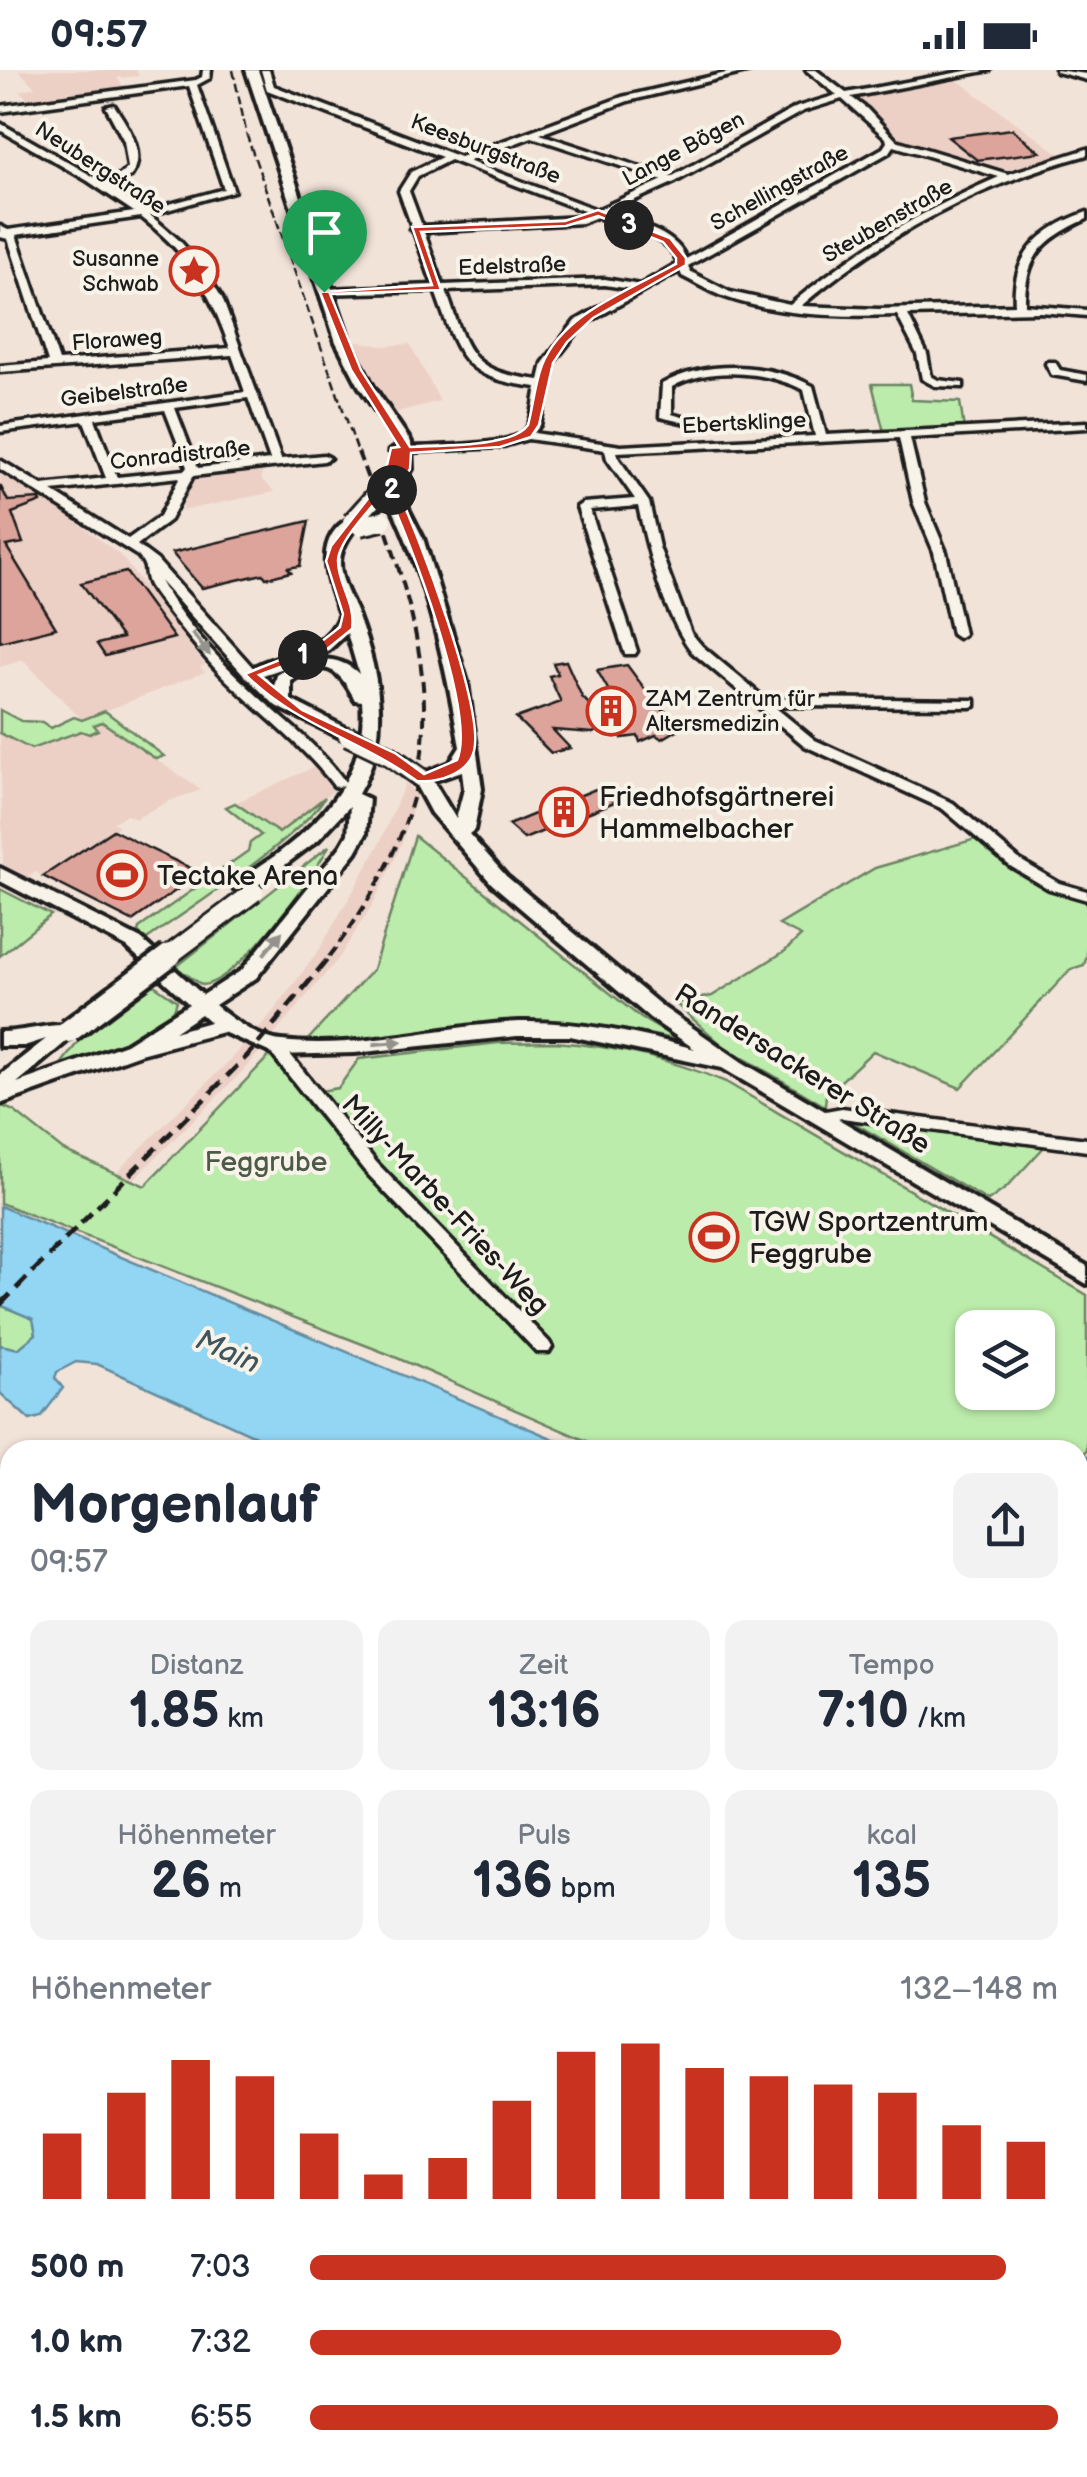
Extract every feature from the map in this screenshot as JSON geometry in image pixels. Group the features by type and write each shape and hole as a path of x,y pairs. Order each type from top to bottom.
{"main road":[{"path":"244,70 334,344 400,450"},
{"path":"0,1086 304,843 337,810 366,763 372,730 366,662 332,561 343,532 382,502 400,450 400,435 356,370 324,292 252,70"},
{"path":"270,88 284,146 279,158"},
{"path":"0,1071 323,838 347,790 374,773 385,735 384,706 374,652 345,578 345,548 356,525 382,502"},
{"path":"382,502 411,531 458,682 473,788 463,820 466,835"},
{"path":"382,502 411,531"},
{"path":"251,674 331,642 346,629 348,614"},
{"path":"236,659 281,660"},
{"path":"282,702 283,679 300,668 338,666 356,675 362,696 360,739 347,790 337,810"},
{"name":"Randersackerer Straße","path":"251,674 282,702 390,756 425,783 437,809 466,835 499,880 658,1014 734,1067 1087,1276"},
{"path":"425,783 463,762 469,747"},
{"path":"425,783 469,773"},
{"path":"133,1049 249,974 357,834 347,790"},
{"path":"0,874 134,943 225,1025 283,1048 354,1046 516,1029 570,1030 661,1046 734,1067"},
{"path":"0,1097 133,1049 225,1025"},
{"path":"9,1040 56,1028"}],"street":[{"path":"0,109 192,82 206,78 207,70"},
{"path":"265,70 270,88"},
{"path":"700,70 713,78"},
{"path":"542,384 496,376 470,364 415,229 404,191 409,178 626,99 750,70"},
{"path":"810,70 864,111 891,140 1008,177"},
{"path":"922,70 936,77"},
{"name":"Lange Bögen","path":"415,229 566,224 672,180 778,119 842,96 986,70"},
{"path":"1060,70 1087,77"},
{"path":"2,232 144,214 230,191 192,82"},
{"name":"Keesburgstraße","path":"270,88 666,240 676,247 681,265 696,281 717,291 793,308 1020,306 1087,313"},
{"path":"97,185 128,174 133,168 133,154 111,107"},
{"name":"Neubergstraße","path":"0,126 144,214 173,238 208,280 238,351 276,461"},
{"path":"528,134 672,180"},
{"name":"Schellingstraße","path":"527,435 534,425 548,363 570,331 590,316 887,150 891,140"},
{"name":"Steubenstraße","path":"793,308 844,264 914,224 1008,177 1087,152"},
{"path":"1020,306 1020,273 1034,246 1051,232 1087,215"},
{"path":"2,232 12,238 54,364"},
{"name":"Edelstraße","path":"324,292 605,282 641,288"},
{"path":"900,310 922,354 926,377 935,383 958,385"},
{"name":"Floraweg","path":"0,369 238,351"},
{"path":"1054,371 1087,378"},
{"path":"686,420 666,417 666,386 677,377 711,372 762,374 800,382 809,388 821,438"},
{"name":"Geibelstraße","path":"0,429 253,394"},
{"path":"129,544 160,528 170,516 193,467 169,406"},
{"path":"88,416 113,482"},
{"name":"Ebertsklinge","path":"400,450 500,444 527,435 611,449 1087,426"},
{"path":"904,436 918,502 940,552 964,634 938,634"},
{"path":"611,449 610,454 644,502 652,547 685,633 697,650 810,743 948,806 1015,864 1039,878 1087,896"},
{"name":"Conradistraße","path":"40,489 324,458"},
{"name":"Randersackerer Straße","path":"0,464 154,563 251,674"},
{"path":"630,652 584,507 644,502"},
{"path":"154,563 154,583 208,653 241,688 317,754 347,790"},
{"path":"765,708 786,702 970,703"},
{"name":"Milly-Marbe-Fries-Weg","path":"283,1048 318,1108 383,1184 543,1347"},
{"path":"820,1117 842,1113 1087,1146"}],"shaded area":[{"path":"18,70 136,70 139,76 117,78 125,88 76,95 69,92 30,101 19,91 35,87"},
{"path":"953,77 1061,155 1015,170 997,169 899,138 855,97"},
{"path":"350,340 382,346 410,344 440,401 394,413 370,382"},
{"path":"263,469 261,479 275,492 181,511 193,476"},
{"path":"0,472 60,509 121,556 205,665 200,667 205,672 82,720 23,660 0,667"},
{"path":"102,722 201,790 135,819 127,815 113,822 119,826 43,876 35,872 27,877 3,865 0,733 31,749"},
{"path":"314,767 333,791 279,833 235,803"},
{"path":"405,783 417,795 400,848 374,902 339,958 245,1069 0,1312 0,1287 227,1063 272,1013 319,950 379,845"}],"green space":[{"path":"872,384 909,384 912,400 960,402 964,429 884,432"},
{"path":"0,710 21,721 42,722 51,728 74,717 82,720 105,711 164,756 156,759 102,722 94,725 98,730 89,734 81,731 31,749 0,733"},
{"path":"325,797 293,832 243,872 147,939 138,933 139,928 248,851 250,843 261,835 226,807 235,803 279,833"},
{"path":"977,831 1015,863 1087,896 1087,956 1084,965 1071,969 960,1088 873,1051 826,1095 825,1106 722,1045 675,1003 712,996 785,951 801,936 779,925 875,868 976,839 970,833"},
{"path":"415,836 641,1018 678,1040 613,1028 547,1022 305,1043 373,969"},
{"path":"329,846 291,904 234,967 202,985 176,967"},
{"path":"0,889 51,915 0,956"},
{"path":"154,985 177,1001 172,1016 118,1046 56,1071 84,1034"},
{"name":"TGW Sportzentrum Feggrube","path":"554,1042 621,1050 726,1082 1087,1295 1087,1440 584,1440 388,1354 0,1203 0,1105 14,1111 63,1150 145,1186 273,1052 312,1110 379,1186 332,1119 320,1091 338,1088 359,1059 498,1043"},
{"path":"844,1117 1046,1145 1006,1188 988,1201"},
{"path":"0,1305 34,1319 36,1334 18,1349 0,1345"}],"water":[{"name":"Main","path":"0,1206 556,1440 264,1440 97,1364 76,1362 57,1372 55,1378 63,1388 41,1417 30,1420 0,1393 0,1345 18,1349 36,1334 33,1319 0,1305"}],"building":[{"path":"1012,129 1040,152 977,160 948,137"},
{"path":"0,485 8,501 40,499 41,502 12,513 23,543 6,546 56,628 0,642"},
{"path":"309,521 300,566 266,578 263,574 202,588 172,553"},
{"path":"126,572 174,638 105,656 97,644 122,638 81,583"},
{"name":"ZAM Zentrum für Altersmedizin","path":"566,661 582,697 592,707 614,700 597,670 627,665 656,704 684,726 662,739 656,735 640,742 638,736 622,738 622,720 593,733 553,730 570,748 551,753 516,718 561,702 549,676 558,674 553,663"},
{"name":"Friedhofsgärtnerei Hammelbacher","path":"603,786 619,800 524,839 508,825"},
{"name":"Tectake Arena","path":"113,830 201,873 132,921 43,876"}],"railway":[{"path":"233,70 247,136 359,455"},
{"path":"329,957 374,891 403,829 419,769 424,711 419,652 405,590 358,452"},
{"path":"0,1305 252,1051 331,955"}],"place":[{"name":"Susanne Schwab","path":"194,271"},
{"name":"ZAM Zentrum für Altersmedizin","path":"611,711"},
{"name":"Friedhofsgärtnerei Hammelbacher","path":"564,812"},
{"name":"Tectake Arena","path":"122,875"},
{"name":"TGW Sportzentrum Feggrube","path":"714,1237"}],"route":[{"path":"324,292 356,370 406,450 395,451 389,478 343,532 336,546 332,561 334,578 348,614 346,629 322,648 251,674 298,712 390,756 421,778 442,774 463,762 469,747 458,682 428,581 415,538 402,518 392,490 404,469 406,450 500,444 527,435 534,425 548,363 570,331 681,265 681,258 676,247 666,240 598,213 566,224 415,229 438,288 324,292"}],"park label":[{"name":"Feggrube","path":"266,1161"}]}
